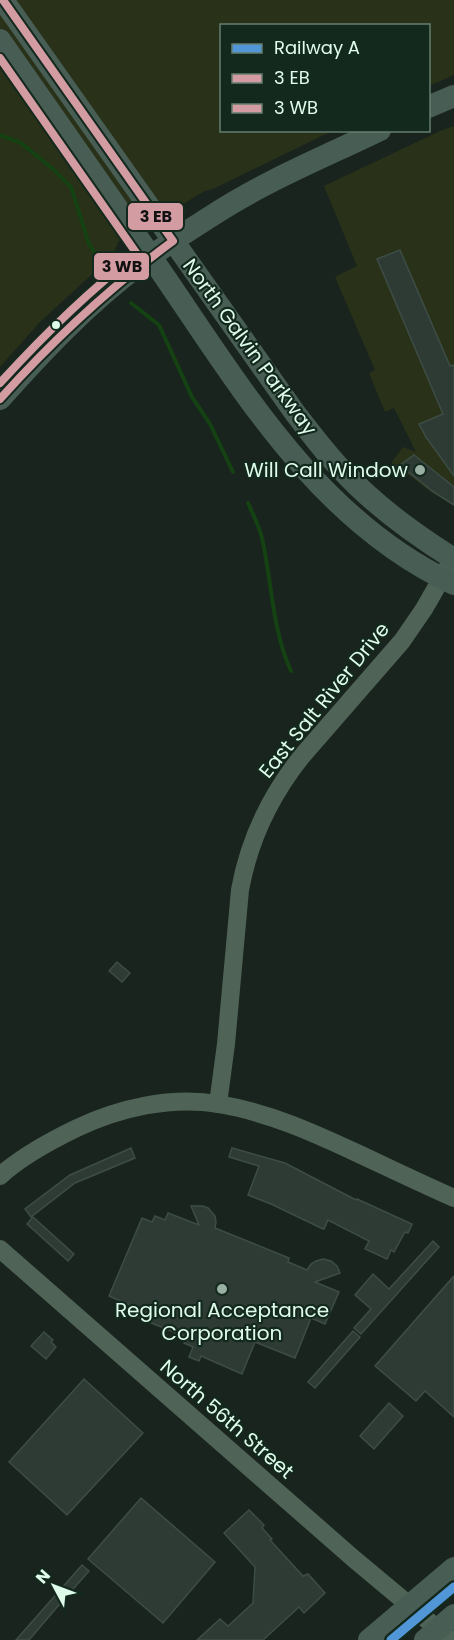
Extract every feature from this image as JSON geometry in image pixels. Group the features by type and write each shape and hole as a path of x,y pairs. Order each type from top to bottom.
{"main road":[{"name":"North Galvin Parkway","path":"3,0 295,413 327,454 356,485 396,519 453,558"},
{"name":"North Galvin Parkway","path":"0,40 286,449 346,511 381,539 448,581"},
{"path":"430,107 454,96"},
{"path":"0,399 67,329 151,256 214,214 256,190 376,132"},
{"path":"369,1640 434,1625 454,1568"}],"street":[{"name":"East Salt River Drive","path":"218,1104 226,1044 240,890 266,810 290,771 402,641 424,609 448,581 453,558"},
{"path":"0,1176 34,1151 101,1117 168,1103 197,1102 218,1104 266,1116 310,1132 454,1198"},
{"name":"North 56th Street","path":"0,1248 354,1559 434,1625"}],"green space":[{"path":"0,0 454,0 454,75 430,86 430,24 220,24 220,132 330,132 203,192 180,206 173,205 118,242 113,255 40,322 0,367"},
{"path":"454,126 454,506 409,475 403,477 391,463 403,447 416,452 394,408 385,412 369,373 375,370 335,277 357,266 324,186"}],"building":[{"path":"400,250 450,366 454,365 454,476 419,424 443,414 377,259"},
{"path":"414,455 454,487 454,505 432,491 400,465"},
{"path":"117,962 130,973 122,982 109,971"},
{"path":"131,1148 135,1158 75,1183 31,1217 25,1209 70,1175"},
{"path":"232,1148 285,1163 356,1200 412,1224 408,1233 405,1232 394,1252 391,1250 387,1259 365,1249 369,1241 328,1220 324,1229 248,1195 259,1166 229,1157"},
{"name":"Regional Acceptance Corporation","path":"191,1206 208,1208 215,1216 215,1228 289,1258 288,1262 307,1270 311,1264 323,1259 337,1266 340,1273 315,1282 339,1292 325,1324 311,1318 295,1358 255,1342 242,1374 201,1356 199,1361 189,1357 193,1347 184,1343 186,1337 127,1313 130,1305 109,1296 142,1218 152,1222 155,1216 165,1220 168,1213 199,1225"},
{"path":"33,1217 74,1254 68,1261 27,1224"},
{"path":"433,1241 439,1247 361,1334 354,1328 371,1309 355,1295 373,1274 389,1289"},
{"path":"454,1276 454,1417 425,1391 416,1401 375,1366"},
{"path":"353,1331 360,1337 315,1388 308,1382"},
{"path":"44,1332 53,1340 51,1342 56,1347 46,1359 31,1346"},
{"path":"84,1379 143,1433 67,1515 9,1462"},
{"path":"389,1403 403,1416 374,1449 360,1436"},
{"path":"141,1498 215,1562 163,1623 88,1559"},
{"path":"249,1510 264,1525 262,1528 272,1539 270,1540 303,1576 308,1574 325,1593 304,1613 299,1607 263,1640 197,1640 220,1619 228,1626 253,1603 255,1567 224,1533"},
{"path":"82,1565 89,1571 29,1640 16,1640"}],"waterway":[{"path":"0,135 21,143 71,187 89,244 101,263"},
{"path":"131,303 159,325 192,397 210,424 233,472"},
{"path":"248,503 262,538 276,623 291,671"}],"rail line":[{"name":"A","path":"391,1640 454,1587"}],"transit line":[{"path":"0,399 82,316 126,277 173,241 3,0"},
{"path":"0,58 137,254 66,316 0,383"}],"place":[{"name":"Will Call Window","path":"420,470"},
{"name":"Regional Acceptance Corporation","path":"222,1289"}]}
